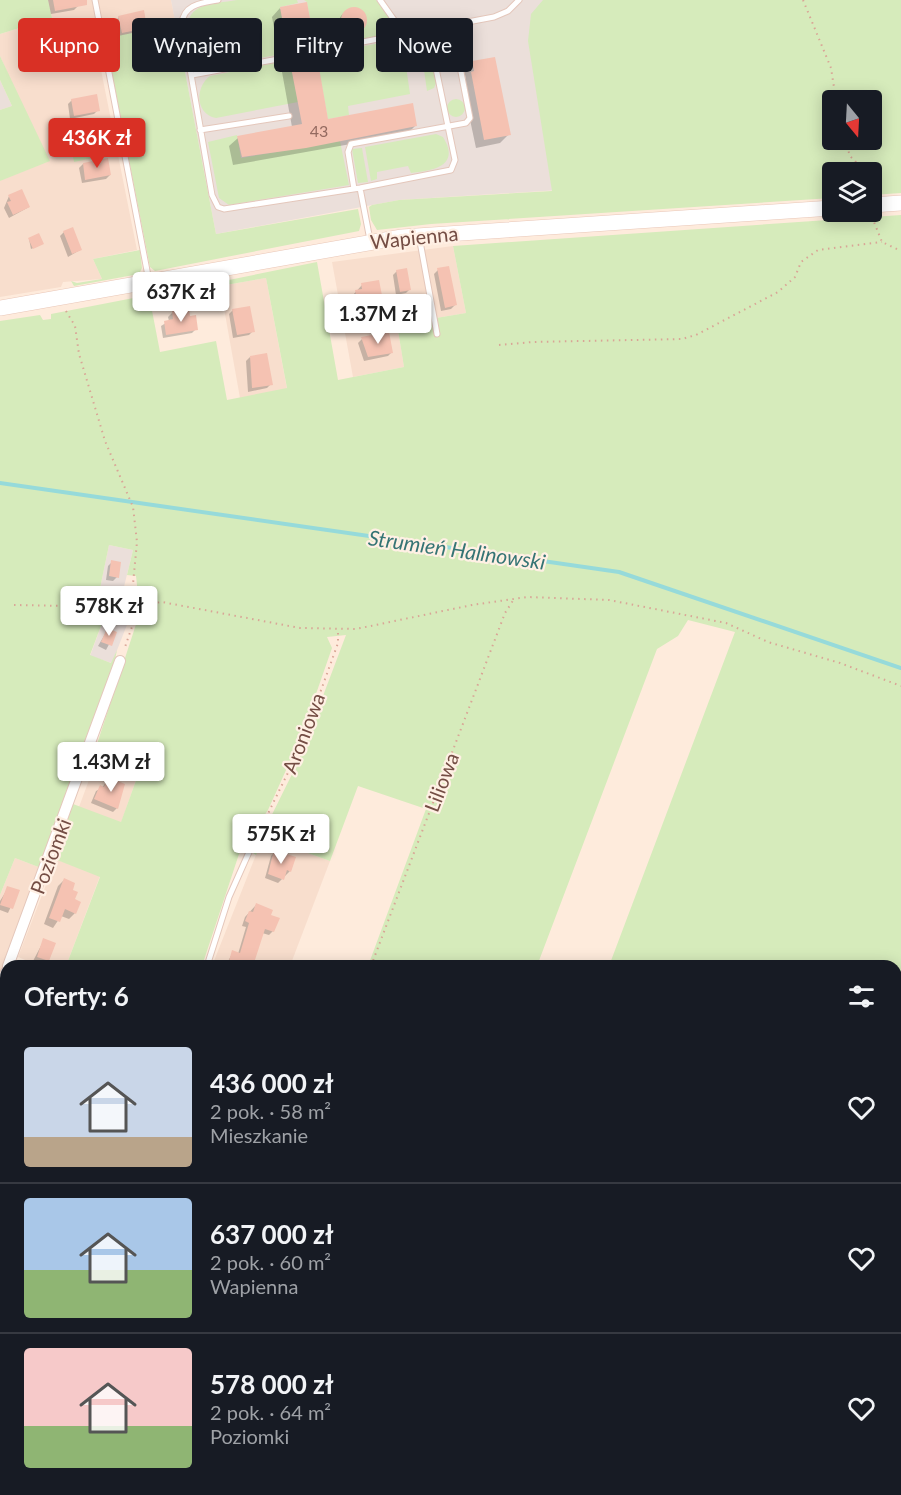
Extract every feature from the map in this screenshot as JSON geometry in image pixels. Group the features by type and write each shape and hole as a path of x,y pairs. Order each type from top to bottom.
{"street":[{"path":"882,208 901,203"},
{"name":"Wapienna","path":"0,308 60,299 370,240 419,235 822,213"},
{"name":"Poziomki","path":"10,960 120,661"}],"lane":[{"path":"95,0 149,282"},
{"path":"218,0 194,5 185,11 182,17 182,31 192,75 212,195 218,207 231,210 357,189 451,170 455,160 437,72"},
{"path":"380,0 393,18"},
{"path":"473,21 502,14 519,0"},
{"path":"192,75 274,60"},
{"path":"370,240 348,152 351,144 466,123 470,118 461,72"},
{"path":"200,130 289,116"},
{"path":"419,235 437,334"},
{"path":"209,960 229,897 254,841"}],"path":[{"path":"803,0 831,68 834,90"},
{"path":"876,222 882,242"},
{"path":"499,345 533,342 682,339 696,335 778,292 795,277 801,262 818,250 882,242 901,251"},
{"path":"60,299 75,326 80,354 105,441 132,502 137,542 133,584 135,621 120,661"},
{"path":"14,605 135,606 162,602 300,628 338,631 356,630 472,604 513,599 609,600 726,623 768,642 840,663 901,686"},
{"name":"Liliowa","path":"373,960 505,614 513,599"},
{"name":"Aroniowa","path":"254,841 301,746 338,643 338,631"}],"shaded area":[{"path":"48,0 171,0 175,18 132,18 132,33 120,35 120,18 52,18"},
{"path":"171,0 796,0 822,101 822,150 832,150 832,162 822,162 822,174 399,200 216,234 185,72 262,72 262,18 174,18"},
{"path":"18,28 18,72 101,72 137,250 93,259 102,279 63,282 61,287 0,297 0,110 21,103 0,56 0,34"},
{"path":"0,80 12,106 0,110"},
{"path":"453,246 466,313 436,318 393,300 404,367 353,377 332,262"},
{"path":"266,278 287,389 240,398 220,286"},
{"path":"109,545 133,550 120,603 98,598"},
{"path":"107,610 132,612 112,663 90,656"},
{"path":"102,745 143,760 121,823 79,807"},
{"path":"263,837 330,861 292,960 214,960"},
{"path":"15,858 41,868 5,960 0,960 0,895"},
{"path":"56,859 100,876 68,960 25,960 18,957"}],"green space":[{"path":"0,0 48,0 52,18 18,18 18,28 0,34"},
{"path":"237,0 297,0 298,3 280,7 282,18 274,18 274,55 262,58 262,18 189,18 193,12 208,5"},
{"path":"304,0 376,0 389,18 376,18 376,36 364,39 364,18 310,18 307,2"},
{"path":"543,0 901,0 901,193 882,194 882,162 822,162 822,199 431,224 377,230 371,220 369,207 372,205 399,200 552,191 528,41 531,14"},
{"path":"132,33 132,72 185,72 216,234 358,209 361,224 359,231 155,271 150,267 112,72 120,72 120,35"},
{"path":"376,44 376,72 407,72 410,94 348,106 349,115 328,119 319,72 364,72 364,46"},
{"path":"0,56 50,161 0,181 0,110 12,106 0,80"},
{"path":"274,63 274,72 292,72 298,102 216,118 204,111 201,106 200,93 210,76 230,72 262,72 262,66"},
{"path":"424,72 434,72 436,83 434,88 427,91"},
{"path":"452,99 460,99 465,104 463,115 452,117 447,112 447,104"},
{"path":"113,130 118,153 74,162 70,139"},
{"path":"436,134 443,137 448,147 447,161 442,165 428,171 411,173 408,166 377,172 377,179 371,181 365,147"},
{"path":"237,135 241,158 340,141 349,185 229,205 219,198 208,142"},
{"path":"362,148 368,182 358,183 352,149"},
{"path":"901,215 901,960 611,960 735,632 688,620 678,636 657,649 539,960 370,960 426,809 358,786 330,861 263,837 256,855 253,853 298,762 346,635 327,637 332,648 301,737 268,810 239,854 204,960 68,960 100,877 52,858 73,804 121,822 143,761 97,744 140,612 136,576 127,575 133,550 109,545 98,598 120,603 122,594 127,599 132,612 107,610 90,655 111,663 117,650 113,669 41,868 15,858 0,895 0,321 40,315 43,320 51,319 51,314 149,295 160,352 216,341 227,400 287,388 266,278 220,286 219,282 317,262 338,380 404,367 393,300 432,294 436,318 466,313 453,246 822,220 882,222 882,216"},
{"path":"140,250 142,268 139,274 74,286 71,281 77,283 102,279 93,259"}],"building":[{"path":"53,0 87,0 87,5 55,11"},
{"path":"307,2 310,18 282,18 280,7"},
{"path":"354,7 359,8 366,15 364,28 364,18 341,18 345,11"},
{"path":"144,10 145,18 132,18 132,31 122,33 118,16"},
{"path":"495,57 511,135 484,140 471,72 474,71 473,61"},
{"path":"292,72 320,72 328,119 413,103 417,126 306,148 242,157 237,136 302,124"},
{"path":"97,94 100,111 74,116 71,99"},
{"path":"108,158 111,175 85,180 83,163"},
{"path":"22,189 30,207 13,215 7,202 11,201 8,195"},
{"path":"73,227 82,250 72,254 63,231"},
{"path":"39,233 44,244 33,249 28,238"},
{"path":"449,266 457,305 445,308 437,268"},
{"path":"407,268 411,290 400,292 396,270"},
{"path":"379,280 385,311 375,313 373,303 358,306 355,290 362,289 361,283"},
{"path":"250,306 255,332 237,335 232,309"},
{"path":"189,309 190,316 196,315 198,330 166,335 164,321 173,319 172,311"},
{"path":"389,332 393,353 368,357 361,337"},
{"path":"267,353 273,385 252,388 250,356"},
{"path":"111,560 121,562 119,578 109,576"},
{"path":"107,628 117,632 112,646 101,642"},
{"path":"108,777 125,784 118,809 94,799 100,785 104,787"},
{"path":"274,850 296,857 291,872 287,870 284,880 268,874"},
{"path":"64,878 75,883 73,890 78,892 75,899 81,902 76,914 65,909 60,922 49,918"},
{"path":"7,886 20,890 13,909 0,905"},
{"path":"256,903 273,910 271,915 280,918 274,932 265,929 255,960 229,960 232,950 240,953 249,923 245,921 249,911 253,912"},
{"path":"43,938 56,943 49,960 37,957"}],"waterway":[{"name":"Strumień Halinowski","path":"0,483 619,572 901,668"}]}
